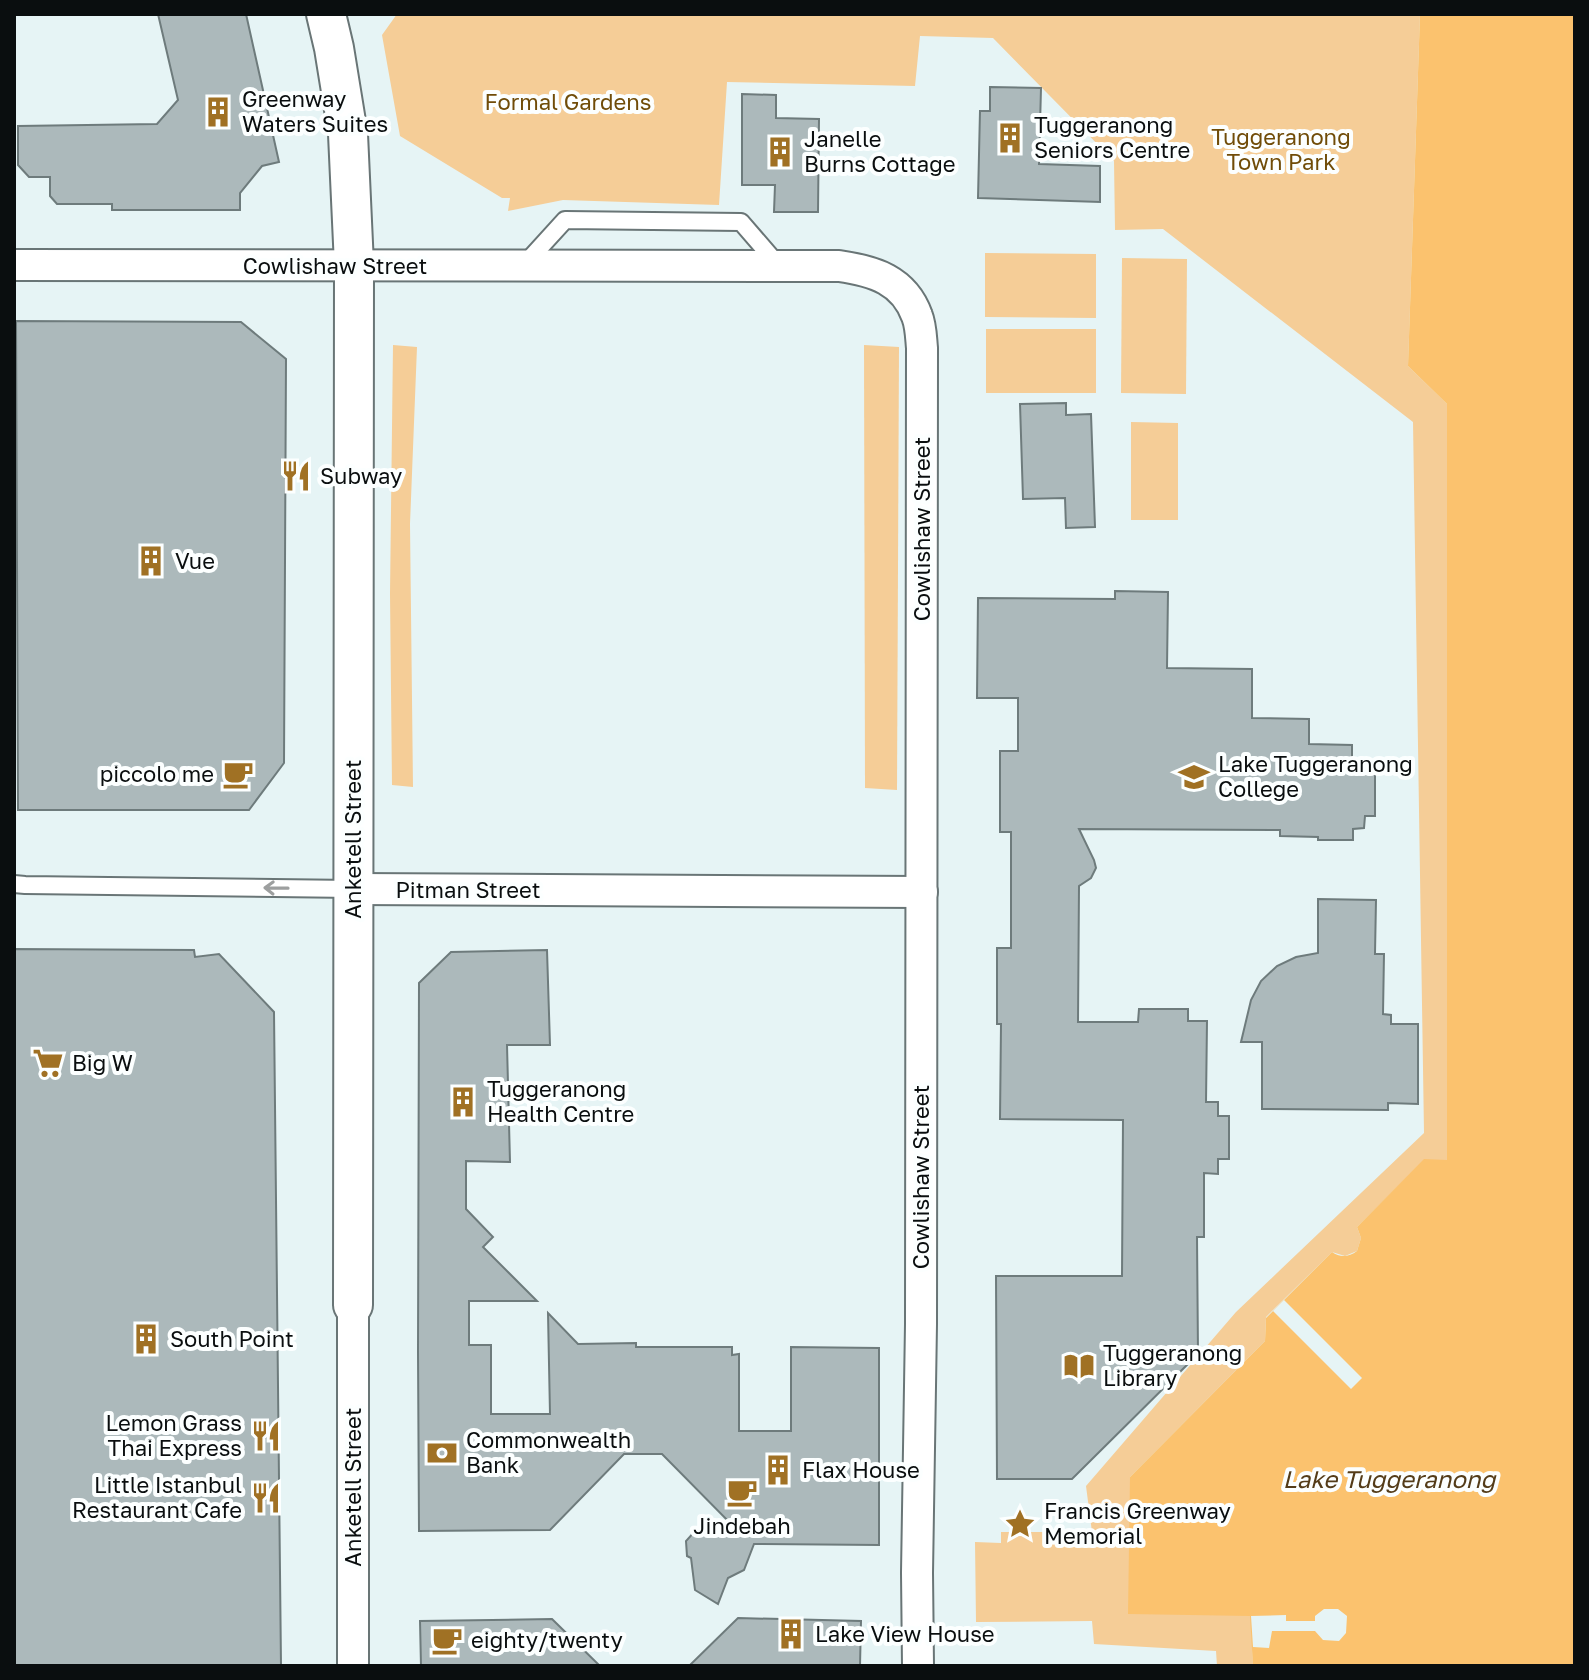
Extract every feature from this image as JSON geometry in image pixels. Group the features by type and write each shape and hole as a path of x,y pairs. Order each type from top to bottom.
{"street":[{"name":"Anketell Street","path":"326,14 348,134 354,265 353,1666"},
{"name":"Cowlishaw Street","path":"14,265 839,266 869,270 892,282 907,297 918,318 922,348 918,1666"},
{"name":"Pitman Street","path":"354,889 922,892"}],"lane":[{"path":"523,266 565,220 741,222 779,266"},
{"name":"Pitman Street","path":"14,884 354,889"}],"green space":[{"name":"Tuggeranong Town Park","path":"397,14 1420,14 1408,366 1447,404 1447,1160 1424,1160 1357,1227 1361,1238 1357,1251 1345,1256 1332,1252 1266,1317 1265,1341 1130,1477 1251,1616 1253,1666 1217,1666 1216,1651 1094,1644 1092,1621 976,1622 975,1542 1001,1543 1001,1532 1092,1532 1086,1486 1236,1312 1424,1133 1413,422 1163,229 1115,230 1114,161 993,38 920,36 915,86 727,82 719,205 563,200 508,211 510,198 502,198 400,136 382,35"},
{"path":"985,253 1096,254 1096,318 985,317"},
{"path":"1122,258 1187,259 1186,394 1121,393"},
{"path":"986,329 1096,329 1096,393 986,393"},
{"path":"393,345 417,347 410,524 413,787 392,785 390,594"},
{"path":"864,345 899,347 897,790 865,788"},
{"path":"1131,422 1178,423 1178,520 1131,520"}],"water":[{"name":"Lake Tuggeranong","path":"1420,14 1575,14 1575,1666 1253,1666 1250,1616 1128,1614 1130,1477 1265,1341 1266,1318 1332,1252 1344,1256 1357,1251 1361,1238 1357,1227 1424,1159 1447,1160 1447,404 1408,366"}],"pier":[{"path":"1284,1300 1362,1378 1351,1389 1273,1311"},
{"path":"1324,1609 1338,1609 1347,1616 1346,1633 1339,1641 1323,1640 1315,1631 1272,1631 1269,1648 1253,1647 1251,1616 1286,1615 1286,1621 1315,1621 1315,1616"}],"building":[{"name":"Greenway Waters Suites","path":"158,14 246,14 279,162 262,166 240,193 240,210 112,210 112,204 57,204 50,196 50,177 29,177 18,165 18,126 157,124 178,100"},
{"name":"Tuggeranong Seniors Centre","path":"990,87 1041,88 1039,164 1100,166 1100,202 978,198 980,111 990,111"},
{"name":"Janelle Burns Cottage","path":"742,94 776,95 776,118 819,119 818,212 774,212 775,185 742,185"},
{"name":"Vue","path":"16,321 241,322 286,359 284,763 249,810 18,810"},
{"path":"1066,403 1066,415 1091,414 1095,527 1066,528 1065,498 1023,499 1020,404"},
{"path":"1115,591 1168,592 1167,668 1252,669 1252,718 1309,719 1309,744 1352,745 1352,768 1375,768 1375,816 1365,816 1364,828 1353,829 1353,840 1280,836 1280,830 1079,829 1096,868 1091,878 1079,886 1078,1022 1138,1022 1139,1009 1188,1009 1188,1021 1207,1021 1206,1102 1218,1102 1218,1116 1229,1116 1229,1159 1218,1159 1218,1174 1204,1173 1204,1237 1197,1237 1198,1354 1072,1479 997,1479 996,1276 1122,1276 1123,1120 1000,1119 1001,1024 997,1024 997,948 1011,948 1011,832 1000,832 1000,751 1018,751 1018,698 977,698 978,598 1115,599"},
{"path":"1318,899 1376,900 1375,954 1384,954 1383,1014 1391,1015 1391,1024 1418,1024 1418,1104 1388,1103 1388,1110 1262,1109 1262,1042 1241,1042 1251,1000 1261,981 1277,966 1296,957 1318,953"},
{"name":"South Point","path":"14,949 194,950 195,957 219,954 274,1012 281,1666 14,1666"},
{"path":"547,950 550,1045 507,1045 510,1162 466,1161 466,1209 493,1237 483,1247 537,1301 469,1301 469,1345 491,1345 491,1414 550,1414 548,1313 578,1344 732,1347 732,1355 739,1354 739,1431 791,1431 791,1347 879,1348 879,1545 754,1544 744,1570 728,1578 718,1604 695,1590 686,1541 695,1531 738,1531 662,1454 624,1454 550,1530 419,1531 419,983 451,952"},
{"name":"Lake View House","path":"738,1618 861,1621 860,1666 689,1666"},
{"path":"552,1619 600,1666 421,1666 420,1621"}],"place":[{"name":"Greenway Waters Suites","path":"218,112"},
{"name":"Tuggeranong Seniors Centre","path":"1010,138"},
{"name":"Janelle Burns Cottage","path":"780,152"},
{"name":"Subway","path":"296,476"},
{"name":"Vue","path":"151,561"},
{"name":"piccolo me","path":"238,774"},
{"name":"Lake Tuggeranong College","path":"1194,777"},
{"name":"Big W","path":"48,1063"},
{"name":"Tuggeranong Health Centre","path":"463,1102"},
{"name":"South Point","path":"146,1339"},
{"name":"Tuggeranong Library","path":"1079,1366"},
{"name":"Lemon Grass Thai Express","path":"266,1436"},
{"name":"Commonwealth Bank","path":"442,1453"},
{"name":"Flax House","path":"778,1470"},
{"name":"Jindebah","path":"742,1492"},
{"name":"Little Istanbul Restaurant Cafe","path":"266,1498"},
{"name":"Francis Greenway Memorial","path":"1020,1524"},
{"name":"Lake View House","path":"791,1634"},
{"name":"eighty/twenty","path":"447,1640"}],"park label":[{"name":"Formal Gardens","path":"568,102"}]}
